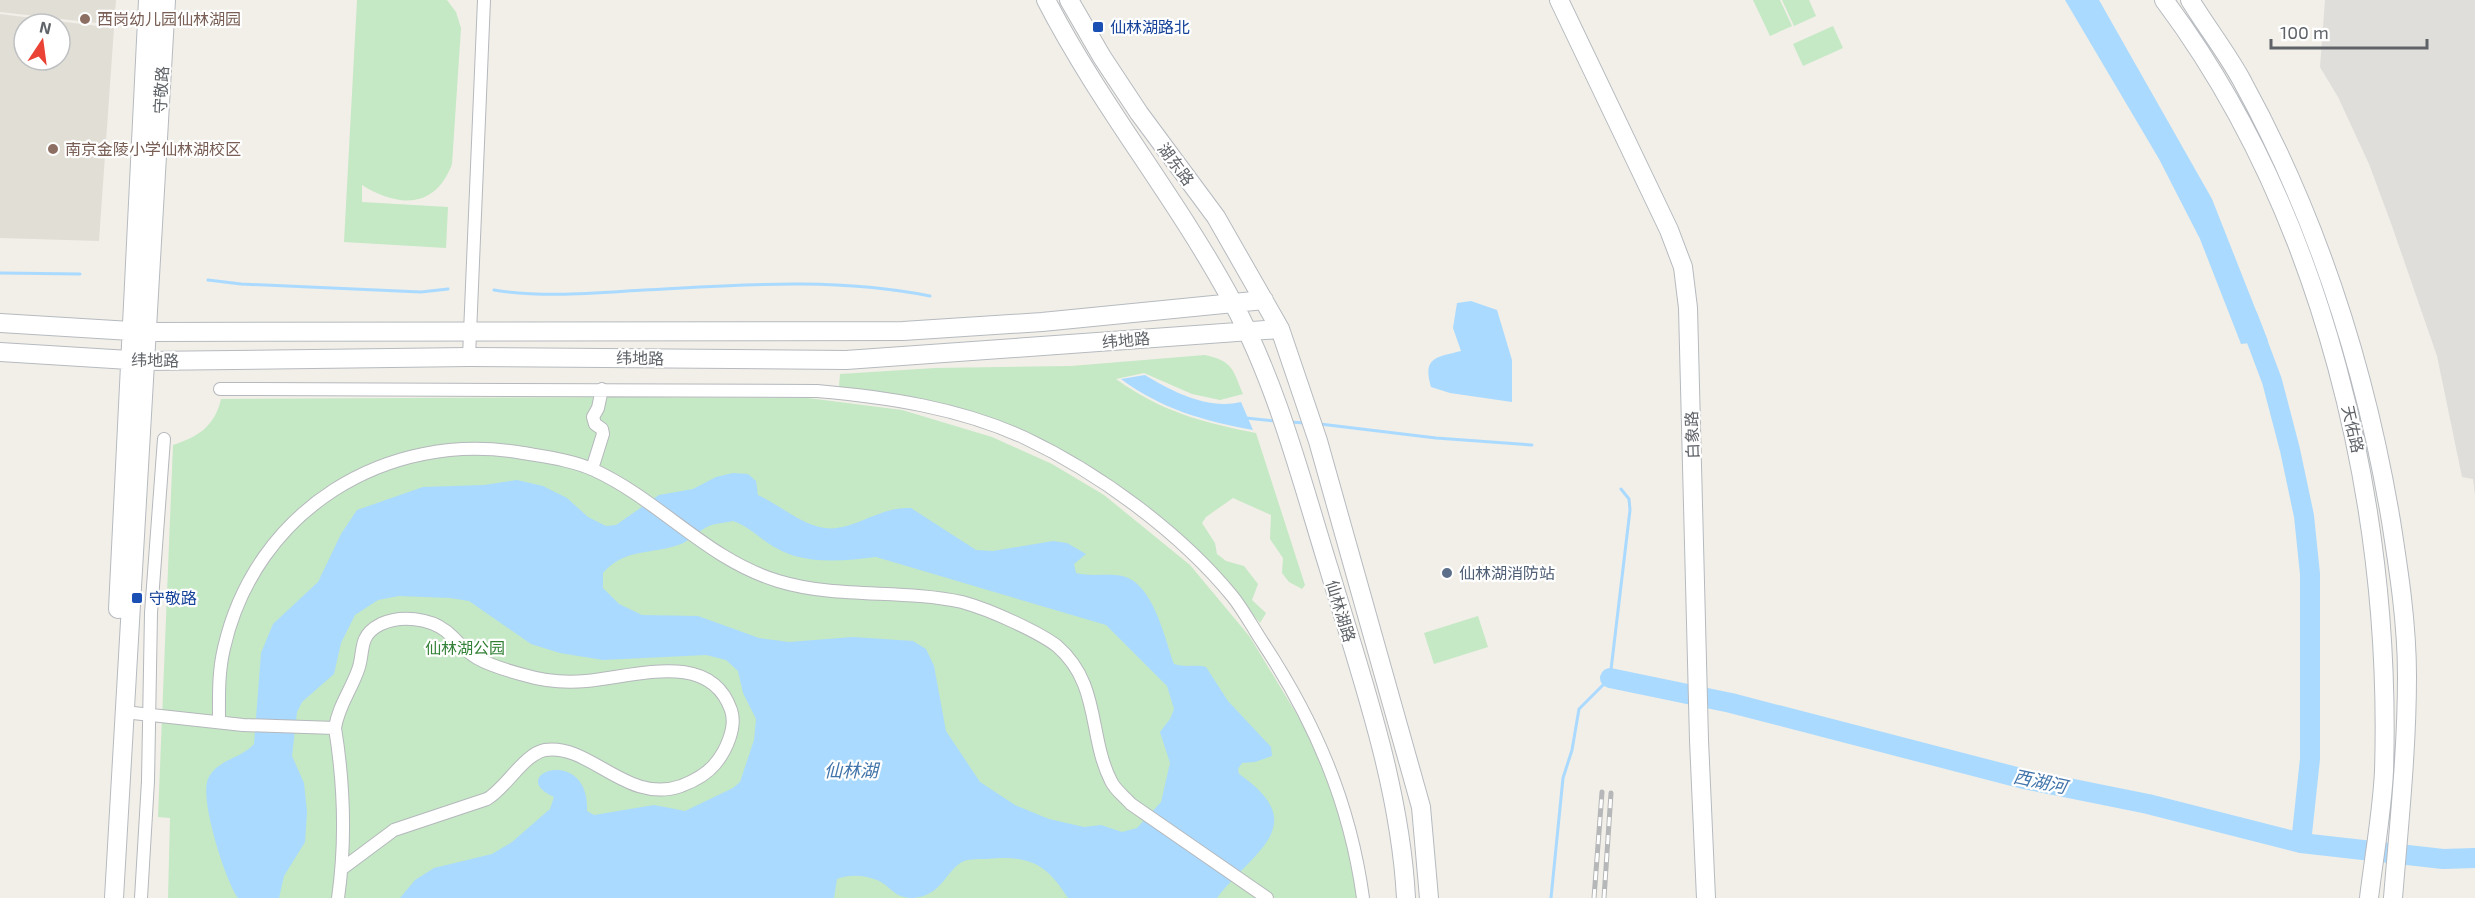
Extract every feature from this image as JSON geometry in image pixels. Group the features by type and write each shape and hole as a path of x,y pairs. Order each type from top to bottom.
{"main road":[{"name":"守敬路","path":"139,331 148,0"},
{"name":"守敬路","path":"103,898 139,331 166,0"},
{"name":"湖东路","path":"1046,0 1205,253 1247,332"},
{"name":"湖东路","path":"1070,0 1102,57 1139,113 1216,217 1280,329"},
{"name":"白象路","path":"1559,0 1669,230 1683,267 1688,308 1699,657 1699,740 1706,898"},
{"name":"天佑路","path":"2164,0 2222,90 2280,203 2307,271 2350,413 2361,467 2375,578 2383,690 2382,798 2369,898"},
{"name":"天佑路","path":"2190,0 2240,77 2298,195 2325,264 2361,376 2381,464 2400,575 2407,675 2402,799 2393,898"},
{"name":"纬地路","path":"0,323 139,331 903,331 1042,322 1264,300"},
{"name":"纬地路","path":"0,352 137,360 470,357 846,360 1280,329"},
{"name":"仙林湖路","path":"1280,329 1318,441 1421,807 1430,898"},
{"name":"仙林湖路","path":"1247,332 1287,436 1374,717 1396,812 1406,898"},
{"name":"守敬路","path":"114,898 137,360"}],"street":[{"path":"470,357 469,332 484,0"},
{"path":"220,389 602,389 817,392 868,395 977,420 1024,438 1129,501 1198,560 1233,598 1306,711 1326,756 1358,862 1363,898"},
{"path":"592,469 603,434 593,417 598,408 602,389"},
{"path":"141,898 148,781 151,614 164,439"},
{"path":"219,722 220,664 225,644 241,600 267,554 283,532 333,490 357,474 385,465 467,447 506,450 552,458 592,469 641,497 698,541 742,567 778,581 807,588 919,596 962,603 1035,632 1058,647 1087,688 1111,782 1131,804 1267,898"},
{"path":"338,898 343,868 342,784 335,728 337,715 360,664 366,638 380,624 405,619 419,620 444,629 477,658 525,676 547,681 588,681 665,671 700,675 715,683 723,692 733,715 729,740 720,758 703,776 688,783 671,789 643,788 580,758 564,752 544,750 530,758 497,793 487,799 394,830 343,868"},
{"path":"123,712 243,725 335,728"}],"shaded area":[{"name":"西岗幼儿园仙林湖园","path":"0,0 116,0 114,25 72,20 72,12 0,12"},
{"path":"2325,0 2475,0 2475,495 2473,479 2462,477 2437,356 2392,226 2369,164 2338,97 2320,67"},
{"name":"南京金陵小学仙林湖校区","path":"0,14 12,15 12,72 72,72 72,23 114,28 99,241 0,238"}],"green space":[{"path":"357,0 447,0 456,12 461,28 452,164 445,179 436,190 425,197 414,200 388,197 362,185 362,202 448,207 446,248 344,242"},
{"path":"1753,0 1780,0 1792,26 1770,36"},
{"path":"1782,0 1809,0 1816,16 1794,26"},
{"path":"1833,26 1843,48 1803,66 1793,44"},
{"path":"1205,355 1221,360 1231,368 1243,394 1220,400 1192,394 1144,373 1116,379 1166,408 1217,425 1256,433 1305,585 1302,589 1289,582 1282,573 1283,558 1270,539 1271,515 1233,498 1206,517 1202,523 1215,543 1217,554 1226,561 1244,566 1258,584 1252,600 1266,613 1260,623 1168,524 1101,475 964,410 916,398 839,387 840,374 935,368 1071,366"},
{"name":"仙林湖公园","path":"808,398 902,410 992,437 1052,464 1104,495 1190,565 1250,637 1311,738 1333,792 1347,844 1357,898 168,898 170,818 158,817 173,445 204,429 214,416 221,399"},
{"path":"1478,616 1488,647 1434,664 1424,633"}],"water":[{"path":"2065,0 2099,0 2212,199 2268,341 2241,344 2200,239 2159,159"},
{"path":"1471,301 1497,310 1512,360 1512,402 1450,393 1431,387 1430,364 1439,357 1461,351 1453,328 1457,303"},
{"path":"1145,375 1191,398 1216,404 1241,402 1253,430 1200,418 1167,406 1121,379"},
{"name":"仙林湖","path":"733,473 748,474 756,481 758,495 799,519 816,526 835,528 888,511 911,508 976,550 993,551 1053,541 1067,543 1086,554 1074,564 1076,573 1116,575 1133,580 1150,600 1174,664 1206,667 1228,701 1271,747 1272,756 1255,762 1242,763 1238,769 1239,774 1261,792 1272,809 1274,824 1269,838 1217,898 1068,898 1044,869 1025,860 1002,858 964,861 952,870 938,887 923,896 913,898 897,894 877,880 847,876 837,879 834,898 400,898 415,880 434,868 492,854 512,842 550,809 554,797 541,788 538,780 543,774 552,770 564,771 576,777 584,790 587,811 594,815 654,805 685,811 733,788 740,782 754,740 756,719 743,693 738,671 726,660 706,655 603,660 560,653 531,644 469,601 399,596 378,600 355,615 341,643 334,674 302,702 297,712 292,756 304,783 307,812 305,842 284,876 279,898 238,898 221,859 210,821 206,789 208,779 217,767 243,753 254,744 261,653 273,624 318,582 341,534 357,510 423,487 484,485 517,480 543,486 567,498 588,517 606,526 616,525 659,495 693,489 716,477","holes":["733,521 776,548 799,557 825,560 876,557 1106,625 1167,686 1174,709 1160,732 1170,763 1161,802 1137,828 1122,832 1101,825 1084,827 1049,819 1015,805 980,782 946,731 934,666 926,649 913,641 853,637 789,642 759,638 698,616 642,615 619,604 603,588 603,573 621,559 681,544 712,525"]}],"waterway":[{"path":"0,273 80,274"},
{"path":"208,280 241,284 421,292 448,289"},
{"path":"494,290 531,294 569,294 823,284 859,286 930,296"},
{"path":"2248,317 2272,381 2290,450 2304,516 2310,574 2310,759 2301,843"},
{"path":"1246,418 1275,421"},
{"path":"1290,422 1305,423"},
{"path":"1320,424 1436,438 1532,445"},
{"path":"1551,898 1563,778 1572,750 1579,709 1610,678 1630,510 1629,499 1621,489"},
{"name":"西湖河","path":"1610,678 1731,703 2024,779 2148,804 2301,843 2443,859 2475,858"}],"railway":[{"path":"1594,898 1602,792"},
{"path":"1604,898 1611,793"}],"place":[{"name":"西岗幼儿园仙林湖园","path":"85,19"},
{"name":"仙林湖路北","path":"1098,27"},
{"name":"南京金陵小学仙林湖校区","path":"53,149"},
{"name":"仙林湖消防站","path":"1447,573"},
{"name":"守敬路","path":"137,598"}]}
